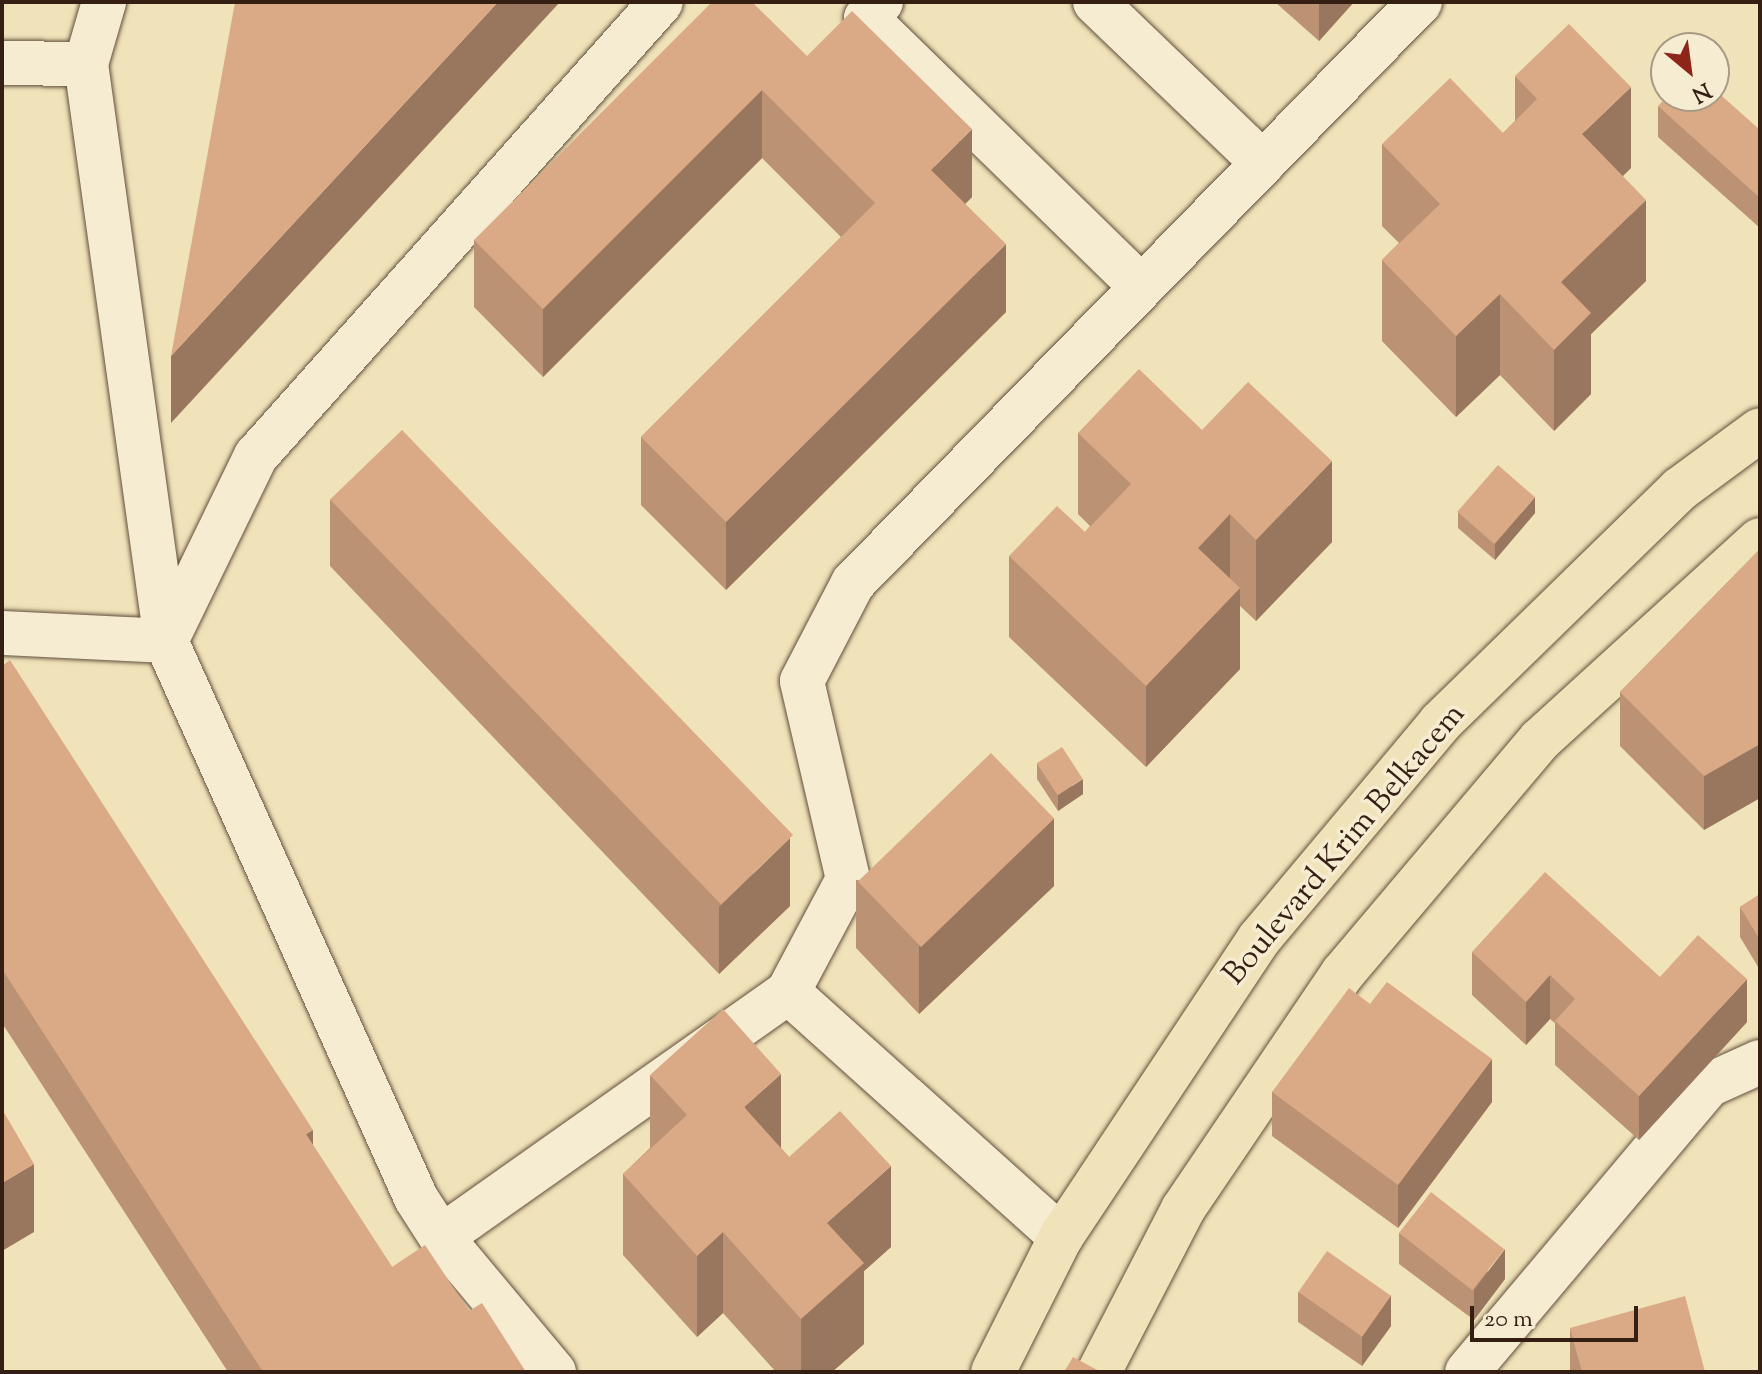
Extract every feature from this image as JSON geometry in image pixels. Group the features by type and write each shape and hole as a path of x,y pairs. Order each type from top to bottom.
{"main road":[{"name":"Boulevard Krim Belkacem","path":"993,1372 1061,1237 1259,939 1440,723 1680,489 1760,430"},
{"path":"1099,1372 1183,1209 1343,973 1540,740 1760,540"}],"street":[{"path":"104,2 86,64 166,641 416,1198 441,1237 554,1372"},
{"path":"166,641 256,456 661,2"},
{"path":"881,2 866,18 1142,287"},
{"path":"1095,2 1263,163"},
{"path":"441,1237 788,992 848,879 802,681 853,583 1420,2"},
{"path":"2,63 86,64"},
{"path":"2,633 166,641"},
{"path":"788,992 1061,1237"},
{"path":"1467,1372 1709,1085 1760,1062"}],"building":[{"path":"235,2 498,2 171,356"},
{"path":"712,2 752,2 807,56 852,11 972,129 931,170 1006,244 726,522 641,437 875,203 762,90 543,309 474,240"},
{"path":"1569,24 1631,87 1582,134 1646,200 1561,282 1591,313 1554,350 1500,294 1456,336 1382,260 1440,204 1382,144 1450,78 1503,133 1537,99 1515,76"},
{"path":"1730,103 1760,130 1760,198 1665,112 1730,112"},
{"path":"1139,369 1202,430 1248,382 1332,461 1256,540 1230,514 1198,548 1240,588 1146,686 1009,556 1057,506 1085,532 1131,484 1078,433"},
{"path":"402,430 793,835 721,904 330,499"},
{"path":"1498,465 1535,497 1494,544 1457,512"},
{"path":"1760,549 1760,744 1704,776 1620,692"},
{"path":"10,660 313,1130 306,1134 392,1267 425,1245 469,1311 482,1303 526,1372 263,1372 2,969 2,666"},
{"path":"1062,747 1083,779 1058,795 1037,763"},
{"path":"991,753 1054,818 921,947 858,882"},
{"path":"1545,872 1660,977 1698,935 1747,979 1639,1096 1555,1021 1575,999 1550,975 1526,1002 1472,952"},
{"path":"1760,894 1760,940 1740,907"},
{"path":"1387,982 1492,1059 1398,1185 1272,1092 1349,988 1370,1004"},
{"path":"723,1009 781,1074 744,1107 789,1157 840,1111 891,1166 827,1223 864,1263 801,1319 723,1232 697,1256 623,1174 687,1115 650,1075"},
{"path":"2,1109 34,1164 2,1183"},
{"path":"1431,1192 1504,1249 1472,1290 1399,1233"},
{"path":"1327,1251 1391,1296 1362,1337 1298,1292"},
{"path":"1685,1296 1705,1372 1582,1372 1570,1328"},
{"path":"1073,1357 1101,1372 1064,1372"}]}
